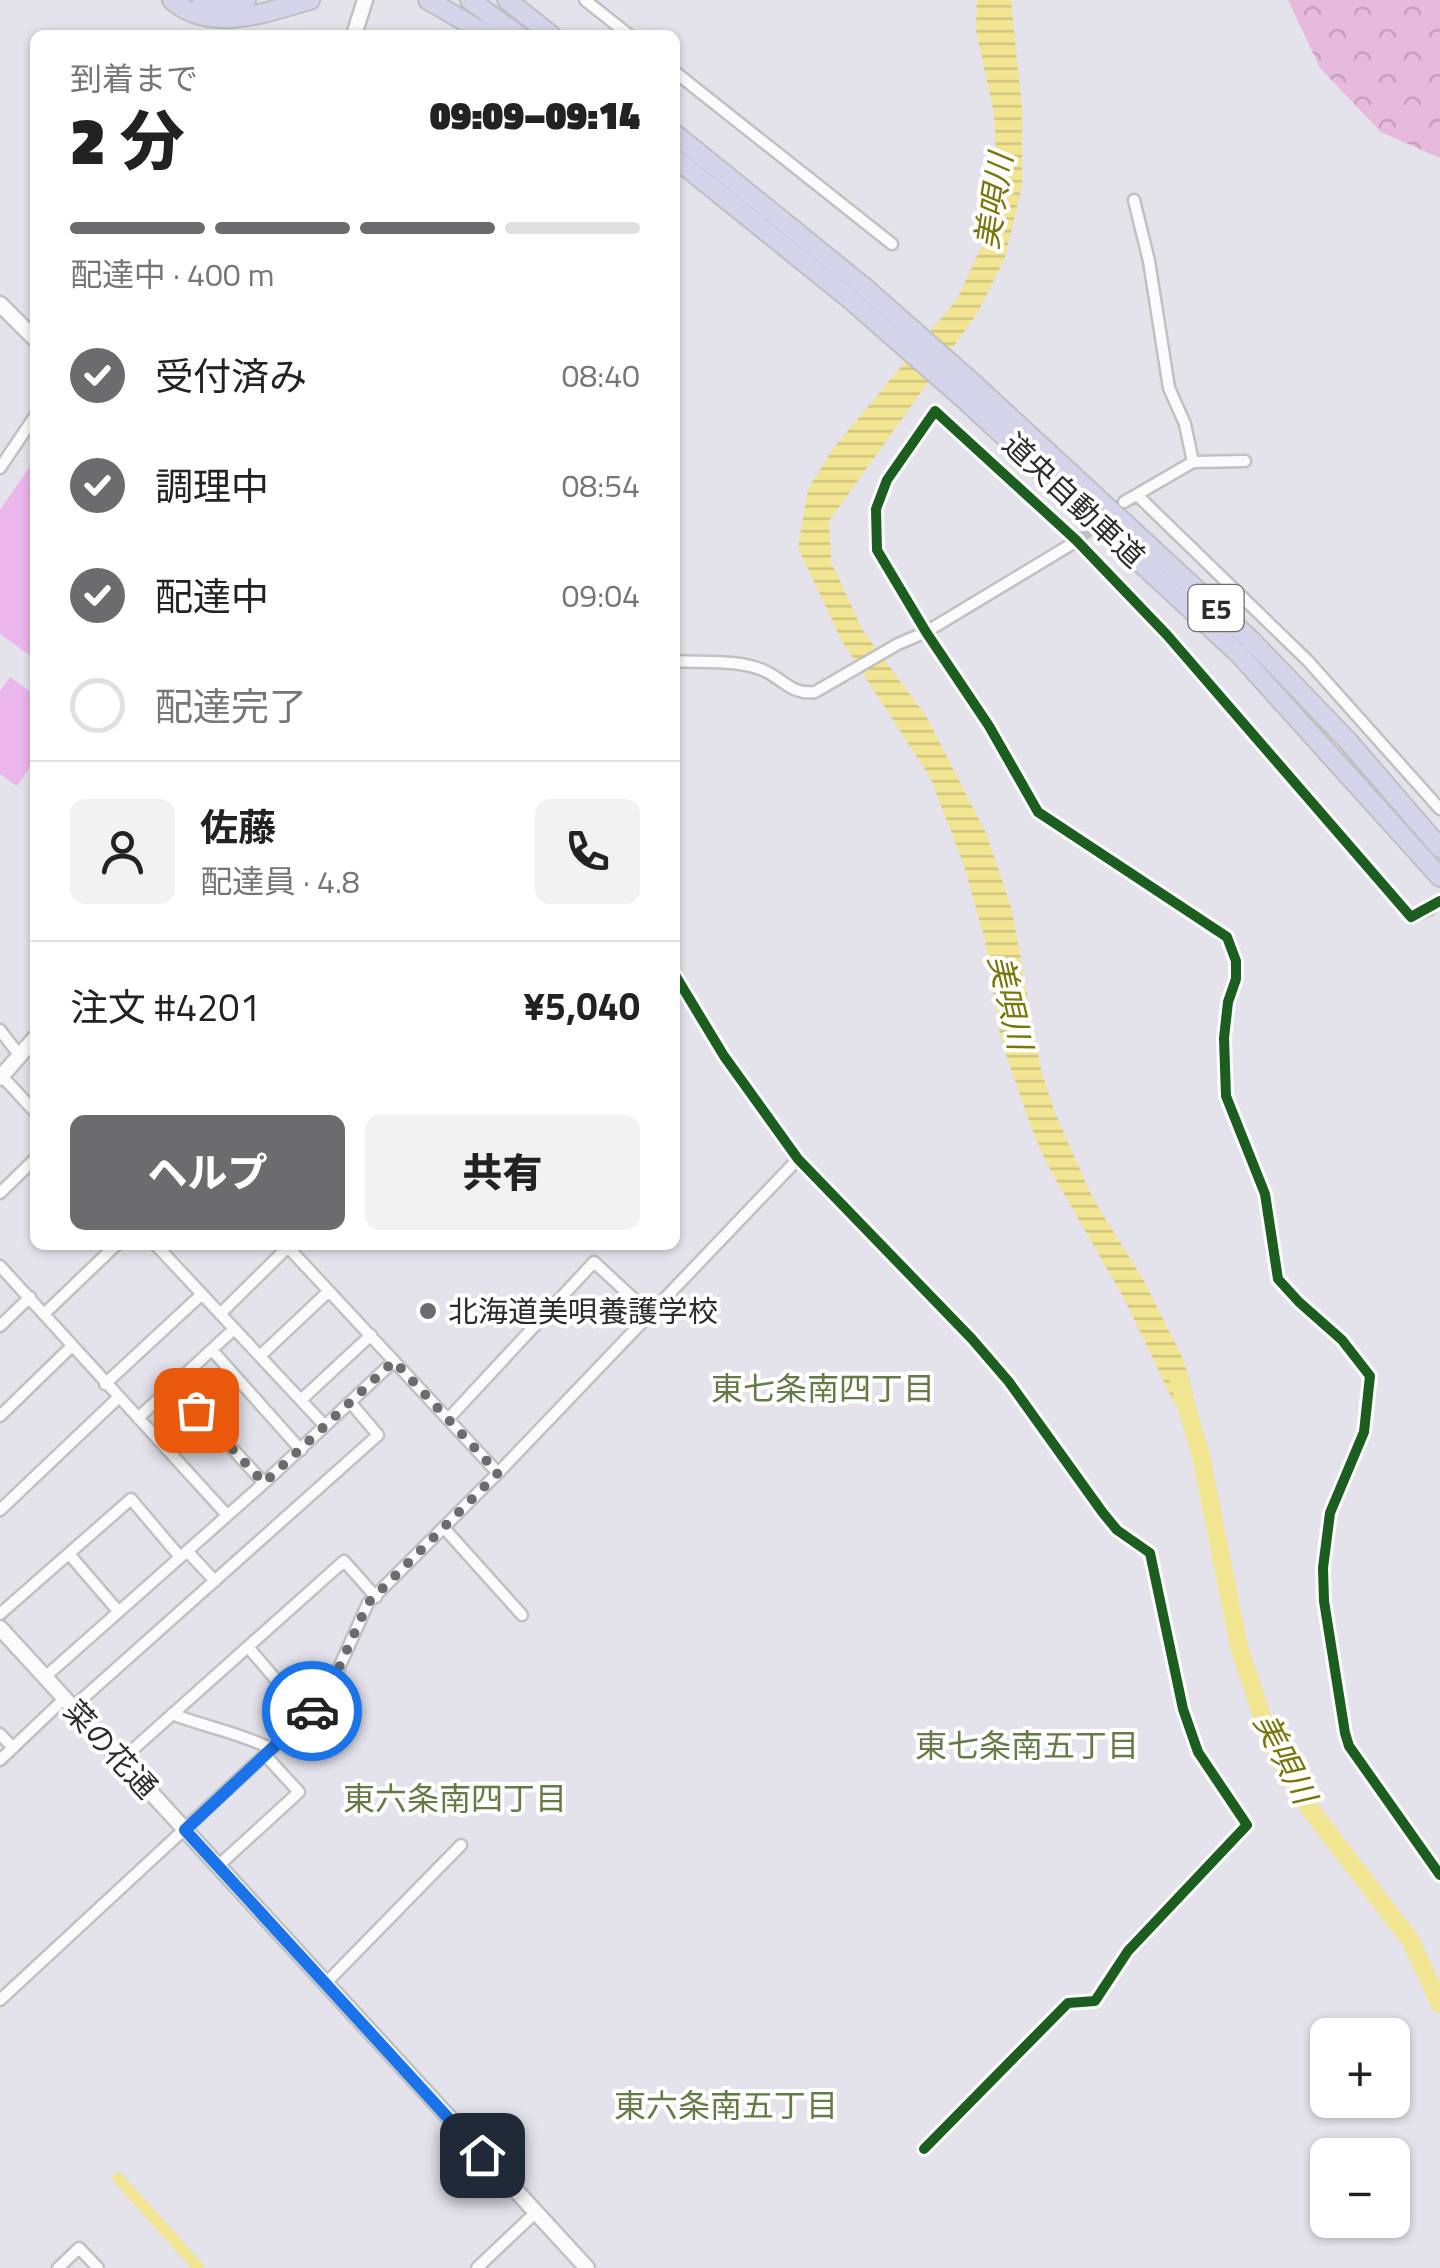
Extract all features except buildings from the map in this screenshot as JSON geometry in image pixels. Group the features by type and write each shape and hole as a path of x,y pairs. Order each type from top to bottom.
{"highway":[{"path":"172,0 196,14 233,19 310,0"},
{"path":"202,0 228,4 246,0"},
{"path":"428,0 479,30"},
{"path":"470,0 511,30"},
{"path":"508,0 545,30"},
{"name":"道央自動車道","path":"680,138 1250,640 1347,740 1440,848"},
{"name":"道央自動車道","path":"680,162 762,227 858,294"},
{"path":"680,170 762,227"},
{"name":"道央自動車道","path":"970,392 1239,654 1440,877"}],"street":[{"path":"356,30 366,0"},
{"path":"585,0 623,30"},
{"path":"680,76 892,244"},
{"path":"1134,200 1149,261 1168,388 1185,424 1193,462"},
{"path":"0,304 30,334"},
{"path":"1430,909 1411,917 1192,662 1079,539 936,411 887,480 876,509 877,550 989,726 1038,812 1227,937 1236,961 1236,978 1228,1002 1224,1086 1265,1194 1278,1279 1342,1340 1370,1376 1364,1432 1330,1513 1324,1568 1324,1601 1345,1733 1349,1746 1440,1875"},
{"path":"0,468 30,423"},
{"path":"1124,502 1193,462 1245,460"},
{"path":"1137,494 1308,660 1440,809"},
{"path":"680,661 754,667 790,689 803,694 816,692 926,632 1079,539"},
{"path":"680,984 724,1056 798,1159 962,1327 1008,1382 1110,1522 1150,1553 1183,1709 1198,1752 1247,1825 1128,1951 1094,2001 1068,2003 924,2149"},
{"path":"0,1030 20,1056"},
{"path":"30,1044 1,1077 30,1107"},
{"path":"0,2000 325,1699 368,1603 798,1159"},
{"path":"0,1192 30,1164"},
{"path":"44,1314 111,1250"},
{"path":"163,1250 325,1426"},
{"path":"220,1314 283,1250"},
{"path":"291,1250 498,1473"},
{"path":"448,1418 594,1262 651,1315"},
{"path":"0,1266 227,1515"},
{"path":"260,1356 330,1291"},
{"path":"105,1384 202,1294"},
{"path":"0,1326 30,1297"},
{"path":"138,1418 234,1329"},
{"path":"301,1400 371,1335"},
{"path":"0,1416 72,1346"},
{"path":"212,1350 300,1450"},
{"path":"44,1676 264,1483 394,1361"},
{"path":"174,1385 264,1483"},
{"path":"0,1510 119,1398"},
{"path":"0,1760 214,1581 378,1435 350,1402"},
{"path":"0,1614 131,1499 214,1581"},
{"path":"444,1528 522,1615"},
{"path":"69,1554 118,1611"},
{"path":"120,1760 344,1561 376,1596"},
{"name":"菜の花通","path":"0,1628 587,2268"},
{"path":"248,1647 307,1716"},
{"path":"172,1714 207,1728 241,1734 269,1752 300,1792 218,1866"},
{"path":"0,1734 13,1748"},
{"path":"324,1984 461,1844"},
{"path":"477,2268 534,2212"},
{"path":"58,2268 79,2248 98,2268"}],"green space":[{"path":"1288,0 1440,0 1440,158 1381,132 1320,68"}],"shaded area":[{"path":"30,466 30,655 0,634 0,510"},
{"path":"10,677 30,691 30,767 17,786 0,774 0,691"}],"water":[{"path":"977,0 1011,0 1022,109 1022,186 1005,257 978,312 829,521 831,562 863,631 926,716 986,833 1012,910 1041,1070 1055,1113 1092,1197 1144,1281 1184,1361 1193,1394 1175,1405 1126,1302 1047,1164 1031,1127 1001,1040 985,940 963,862 930,777 842,641 798,548 808,489 833,449 957,299 981,248 997,175 994,113 976,30"}],"waterway":[{"name":"美唄川","path":"1179,1380 1201,1456 1239,1647 1267,1731 1307,1805 1411,1941 1440,2004"},
{"path":"118,2178 199,2268"}],"tunnel":[{"path":"1082,538 1116,509"}],"cycle path":[{"path":"1440,901 1411,917 1167,635 1076,540 935,411 887,480 876,509 877,550 989,726 1038,812 1227,937 1236,961 1224,1038 1226,1096 1265,1194 1278,1279 1342,1340 1370,1376 1364,1432 1330,1513 1323,1568 1324,1601 1345,1733 1349,1746 1440,1875"},
{"path":"680,983 724,1056 798,1159 972,1339 1009,1382 1117,1530 1150,1553 1183,1709 1198,1752 1247,1825 1128,1951 1095,2001 1068,2003 924,2149"}],"way so far":[{"path":"196,1410 264,1483 394,1361 498,1473 368,1603 325,1699 312,1711"}],"place":[{"name":"北海道美唄養護学校","path":"428,1311"}],"district":[{"name":"東七条南四丁目","path":"823,1388"},
{"name":"東七条南五丁目","path":"1027,1745"},
{"name":"東六条南四丁目","path":"455,1798"},
{"name":"東六条南五丁目","path":"726,2105"}],"route":[{"path":"312,1711 185,1830 482,2155"}]}
